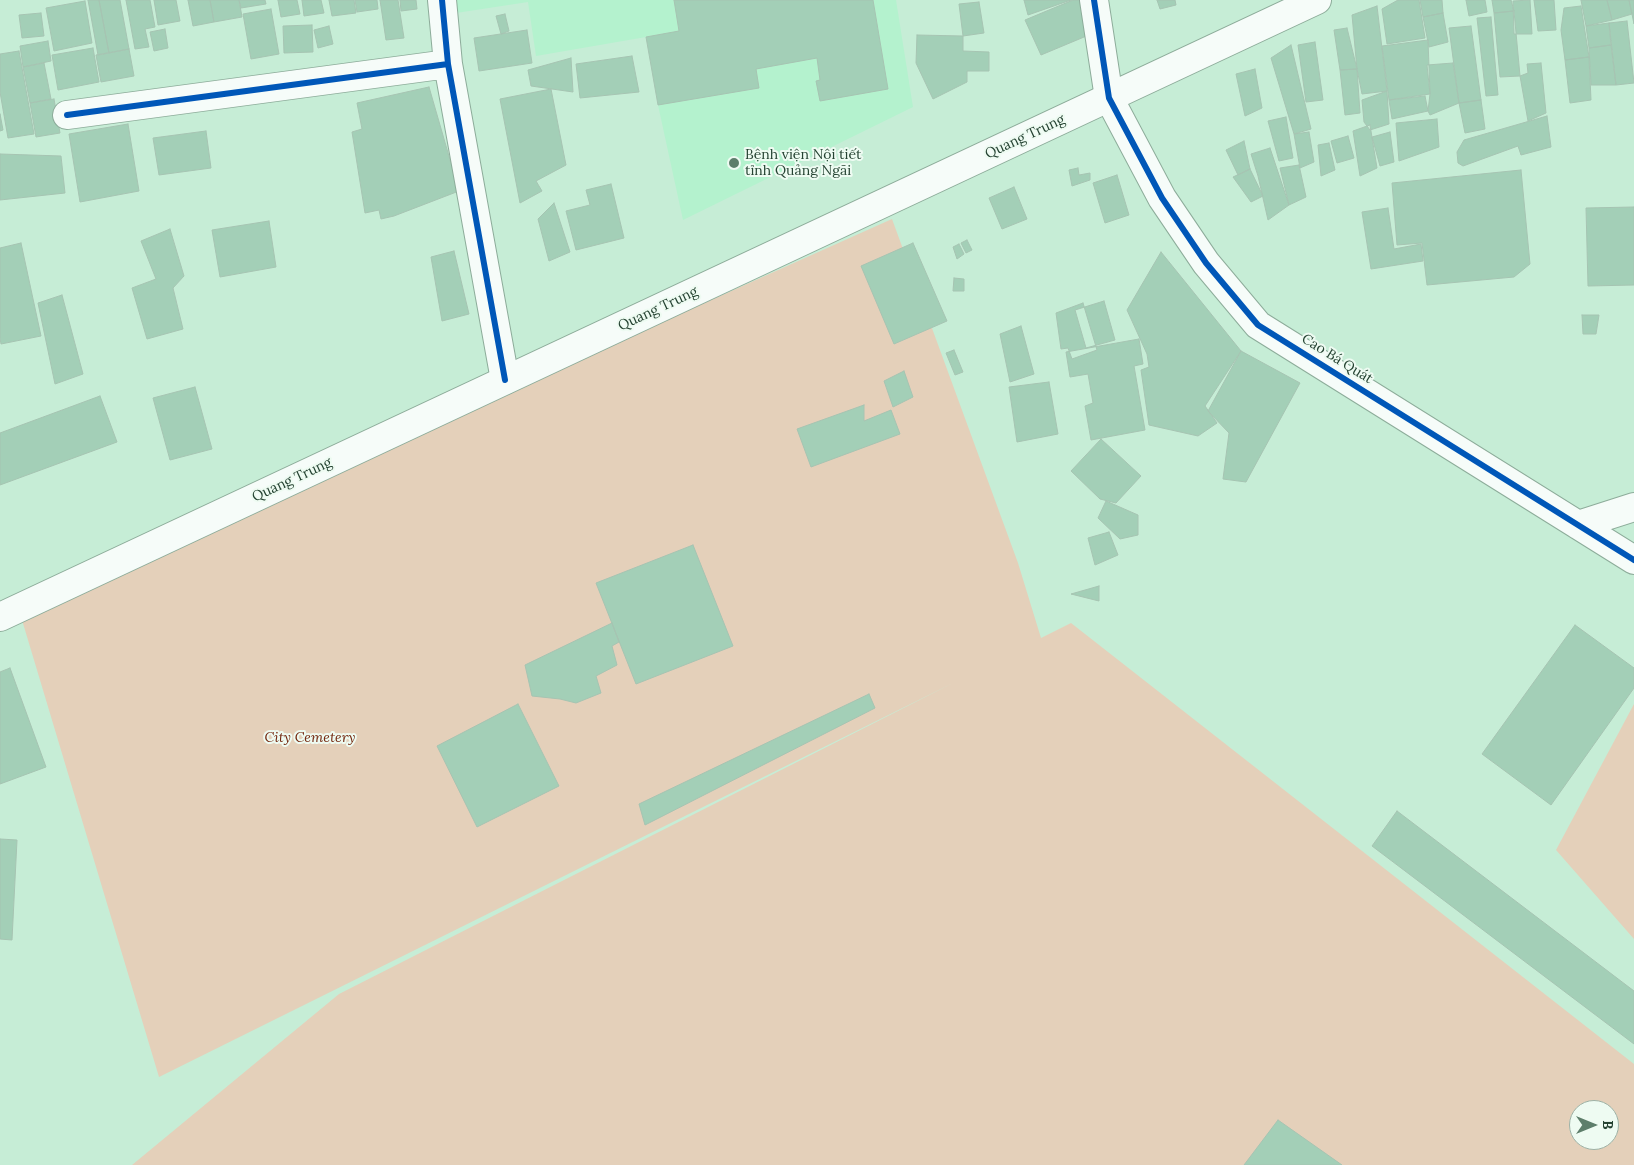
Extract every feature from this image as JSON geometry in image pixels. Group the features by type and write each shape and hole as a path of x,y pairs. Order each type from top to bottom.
{"street":[{"path":"442,0 448,64 505,380"},
{"name":"Cao Bá Quát","path":"1094,0 1109,98 1162,198 1206,263 1258,325 1634,560"},
{"name":"Quang Trung","path":"0,617 1316,0"},
{"path":"67,115 448,64"},
{"path":"1578,525 1634,507"}],"shaded area":[{"name":"Bệnh viện Nội tiết tỉnh Quảng Ngãi","path":"455,0 896,0 913,107 683,220 658,105 646,37 536,56 528,2 456,13"}],"green space":[{"name":"City Cemetery","path":"892,219 1018,563 1041,638 1071,623 1634,1064 1634,1165 132,1165 339,994 953,683 159,1077 19,610"},
{"path":"1634,704 1634,939 1556,850"}],"building":[{"path":"88,0 99,0 109,53 98,55"},
{"path":"99,0 120,0 129,49 109,53"},
{"path":"126,0 150,0 155,27 145,29 149,47 135,49"},
{"path":"154,0 176,0 180,21 158,25"},
{"path":"188,0 210,0 214,22 193,26"},
{"path":"210,0 239,0 242,17 214,22"},
{"path":"239,0 265,0 266,4 241,8"},
{"path":"278,0 297,0 300,14 281,17"},
{"path":"302,0 321,0 324,13 304,16"},
{"path":"329,0 354,0 356,13 332,16"},
{"path":"355,0 377,0 378,9 357,12"},
{"path":"380,0 398,0 404,38 386,40"},
{"path":"400,0 416,0 417,9 401,11"},
{"path":"674,0 873,0 888,89 820,101 816,81 820,80 817,58 756,69 759,88 658,105 646,37 679,31"},
{"path":"1024,0 1071,0 1028,15"},
{"path":"1073,0 1082,0 1096,32 1041,55 1025,20"},
{"path":"1157,0 1175,0 1176,5 1160,9"},
{"path":"1398,0 1419,0 1425,38 1387,44 1382,9"},
{"path":"1420,0 1442,0 1443,13 1423,17"},
{"path":"1466,0 1485,0 1487,12 1469,16"},
{"path":"1492,0 1511,0 1514,11 1494,13"},
{"path":"1530,0 1532,34 1514,34 1513,1"},
{"path":"1534,0 1554,0 1556,30 1538,31"},
{"path":"1581,0 1607,0 1612,20 1586,26"},
{"path":"1607,0 1629,0 1632,14 1612,20"},
{"path":"1629,0 1634,0 1634,24 1632,14"},
{"path":"85,1 92,43 54,51 46,8"},
{"path":"979,2 984,33 963,36 959,4"},
{"path":"1377,6 1387,91 1362,94 1357,69 1352,15"},
{"path":"1581,6 1589,57 1565,60 1561,30 1564,8"},
{"path":"271,9 279,54 251,59 243,14"},
{"path":"1514,11 1520,76 1500,77 1494,13"},
{"path":"41,13 44,36 22,38 19,15"},
{"path":"1443,13 1448,42 1429,47 1423,17"},
{"path":"505,14 509,31 501,34 496,16"},
{"path":"1491,17 1498,95 1486,96 1477,18"},
{"path":"1627,21 1634,83 1616,85 1609,23"},
{"path":"1609,23 1611,45 1589,48 1586,26"},
{"path":"312,25 313,52 284,53 283,26"},
{"path":"329,26 333,44 318,48 314,30"},
{"path":"1471,26 1481,100 1459,103 1449,28"},
{"path":"1347,28 1357,69 1340,70 1334,30"},
{"path":"165,29 168,48 154,51 150,32"},
{"path":"527,30 532,63 479,71 474,38"},
{"path":"917,35 963,36 963,51 989,52 989,71 967,71 967,82 933,99 916,63"},
{"path":"1428,40 1430,94 1389,100 1382,46"},
{"path":"48,41 51,61 23,67 20,46"},
{"path":"1315,42 1323,100 1306,102 1298,45"},
{"path":"1291,45 1311,129 1294,134 1271,58"},
{"path":"1611,45 1616,85 1591,85 1589,48"},
{"path":"93,48 99,82 58,90 52,55"},
{"path":"129,49 134,76 101,82 96,55"},
{"path":"19,51 34,134 8,138 0,92 0,54"},
{"path":"632,56 639,92 580,98 576,64"},
{"path":"1589,57 1591,100 1570,103 1565,60"},
{"path":"571,58 573,92 531,86 528,70"},
{"path":"44,63 51,99 30,103 23,67"},
{"path":"1453,63 1459,103 1430,115 1428,111 1430,94 1427,65"},
{"path":"1541,63 1546,113 1528,121 1520,76 1528,73 1527,64"},
{"path":"1255,69 1262,108 1245,116 1236,74"},
{"path":"1357,69 1360,113 1345,115 1340,70"},
{"path":"429,87 459,191 394,216 381,219 379,210 365,213 352,132 362,129 357,103"},
{"path":"551,89 566,165 536,181 542,191 520,203 500,99"},
{"path":"1387,91 1389,124 1370,130 1364,122 1362,100"},
{"path":"1425,96 1428,111 1392,119 1389,100"},
{"path":"54,99 60,133 36,137 30,103"},
{"path":"1481,100 1485,129 1465,133 1459,103"},
{"path":"0,114 3,130 0,131"},
{"path":"1547,116 1551,147 1521,155 1518,146 1463,166 1458,163 1457,152 1464,140"},
{"path":"1286,117 1293,158 1279,161 1268,121"},
{"path":"1437,119 1439,147 1399,161 1396,123"},
{"path":"128,124 139,191 80,202 69,134"},
{"path":"1370,125 1377,168 1360,176 1353,131"},
{"path":"206,131 211,168 159,175 153,138"},
{"path":"1309,132 1314,162 1300,168 1294,134"},
{"path":"1390,132 1394,162 1380,166 1372,137"},
{"path":"1348,136 1354,158 1337,163 1331,141"},
{"path":"1244,141 1250,169 1238,175 1226,150"},
{"path":"1329,143 1335,170 1321,176 1318,145"},
{"path":"1270,148 1289,205 1268,220 1251,154"},
{"path":"0,154 61,156 65,193 0,200"},
{"path":"1299,165 1306,197 1289,205 1280,168"},
{"path":"1078,168 1079,175 1090,173 1090,180 1072,186 1069,170"},
{"path":"1250,169 1263,196 1251,202 1233,177"},
{"path":"1521,170 1530,264 1514,277 1427,285 1422,243 1397,245 1392,183"},
{"path":"1117,175 1129,215 1105,223 1093,183"},
{"path":"611,184 624,238 576,250 566,211 590,205 586,190"},
{"path":"1014,187 1027,219 1002,229 989,198"},
{"path":"554,203 570,252 549,261 538,219"},
{"path":"1634,207 1634,285 1588,286 1586,208"},
{"path":"1388,208 1394,249 1421,244 1423,261 1371,269 1362,212"},
{"path":"269,221 276,267 220,277 212,230"},
{"path":"170,229 184,276 173,288 183,329 147,339 132,288 156,279 141,241"},
{"path":"967,240 972,250 966,253 961,243"},
{"path":"21,243 41,336 1,344 0,248"},
{"path":"913,243 947,321 894,344 861,266"},
{"path":"959,244 964,254 957,259 953,247"},
{"path":"454,251 469,314 442,321 431,257"},
{"path":"1161,252 1241,351 1205,406 1217,423 1198,436 1149,425 1141,370 1149,367 1147,354 1127,310"},
{"path":"954,278 964,279 964,291 953,291"},
{"path":"62,295 83,374 55,384 38,303"},
{"path":"1104,301 1115,340 1086,348 1075,310"},
{"path":"1083,303 1097,350 1072,359 1068,348 1061,349 1056,313"},
{"path":"1582,315 1599,315 1596,334 1583,334"},
{"path":"1021,326 1034,374 1010,382 1000,334"},
{"path":"1139,339 1143,364 1134,366 1145,430 1091,440 1085,406 1093,403 1088,374 1070,377 1066,352"},
{"path":"954,350 963,372 955,375 946,353"},
{"path":"1241,351 1300,383 1246,482 1223,479 1229,433 1208,411"},
{"path":"904,371 913,397 893,407 884,381"},
{"path":"1049,382 1058,434 1017,442 1009,387"},
{"path":"195,387 212,449 170,460 153,398"},
{"path":"100,396 117,442 0,485 0,433"},
{"path":"864,405 864,421 891,410 900,434 811,467 797,429"},
{"path":"1101,439 1141,476 1116,503 1100,499 1071,471"},
{"path":"1106,501 1138,515 1138,535 1120,539 1098,518"},
{"path":"1109,532 1118,555 1095,565 1088,538"},
{"path":"693,545 733,646 636,684 596,583"},
{"path":"1099,586 1099,601 1071,594"},
{"path":"612,623 619,642 612,646 617,665 596,676 601,693 576,703 532,696 525,665"},
{"path":"1575,625 1634,668 1634,688 1551,805 1482,754"},
{"path":"10,668 46,767 0,784 0,672"},
{"path":"869,694 875,708 645,825 639,804"},
{"path":"518,704 559,786 477,827 437,746"},
{"path":"1397,811 1634,991 1634,1044 1372,846"},
{"path":"0,839 17,840 12,940 0,939"},
{"path":"1278,1120 1342,1165 1244,1165"}],"cycle path":[{"path":"442,0 448,64 505,380"},
{"path":"1094,0 1109,98 1162,198 1206,263 1258,325 1634,560"},
{"path":"67,115 448,64"}],"place":[{"name":"Bệnh viện Nội tiết tỉnh Quảng Ngãi","path":"734,163"}]}
